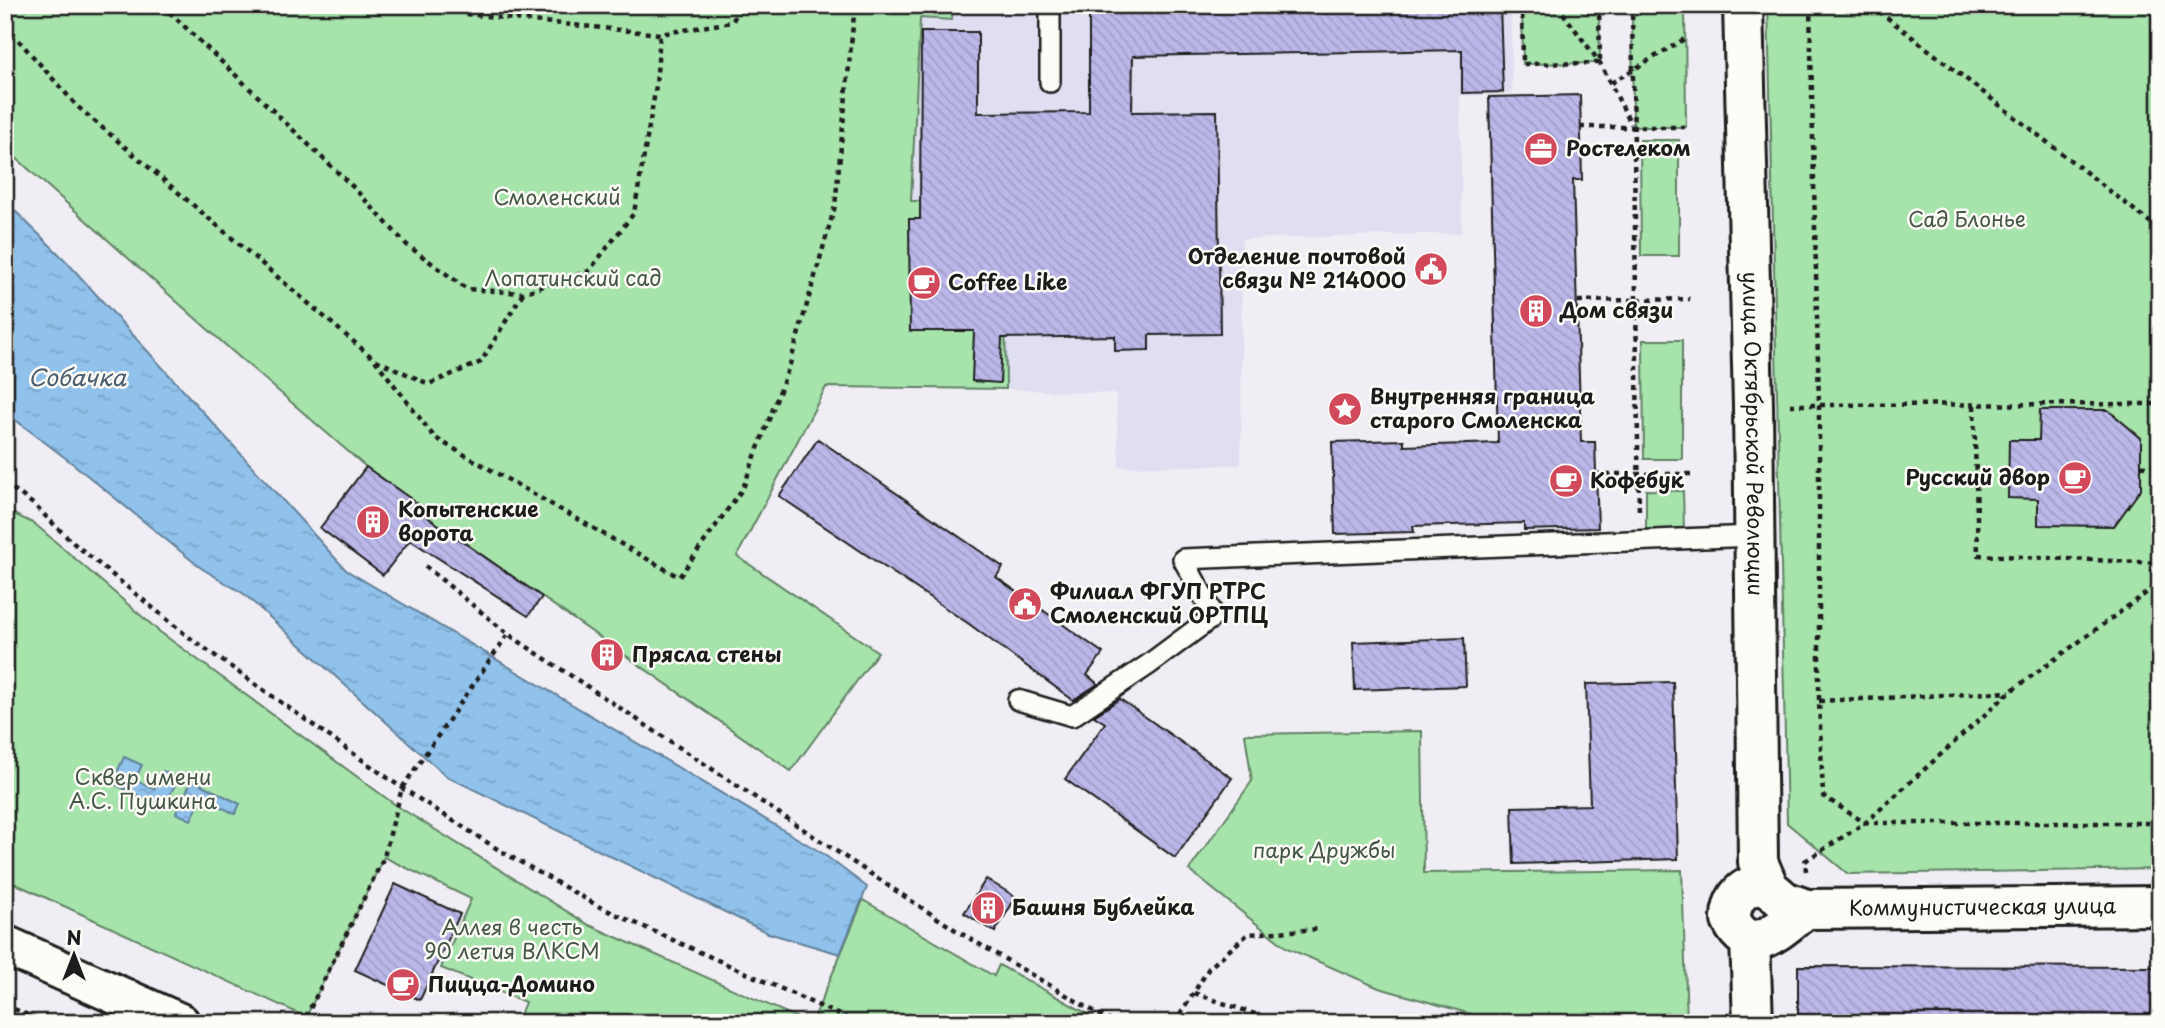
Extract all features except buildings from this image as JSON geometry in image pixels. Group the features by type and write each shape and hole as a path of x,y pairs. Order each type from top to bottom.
{"street":[{"name":"улица Октябрьской Революции","path":"1743,5 1753,406 1758,880"},
{"path":"1758,880 1782,899 1806,909 1782,925 1769,938 1760,940 1750,939 1735,928 1731,919 1733,901 1758,880"},
{"name":"Коммунистическая улица","path":"1806,909 2160,906"},
{"path":"1750,939 1753,1023"},
{"path":"5,945 180,1023"}],"lane":[{"path":"1050,5 1050,82"},
{"path":"1018,700 1072,716 1148,666 1213,616 1183,559 1754,536"}],"path":[{"path":"162,5 353,187 407,245 467,289 523,293 589,271 634,214 656,86 660,34"},
{"path":"448,5 465,14 660,34 732,22 742,5"},
{"path":"5,25 78,107 375,360 435,438 679,577 743,488 790,364 835,206 855,5"},
{"path":"1522,5 1523,64 1600,63"},
{"path":"1557,5 1600,63 1633,127"},
{"path":"1599,5 1600,63"},
{"path":"1810,5 1819,405 1819,701 1823,796 1864,822 2160,822"},
{"path":"1871,5 2160,230"},
{"path":"1639,541 1632,8 1685,10"},
{"path":"1611,83 1686,38"},
{"path":"1580,127 1686,127"},
{"path":"375,360 429,384 481,362 523,293"},
{"path":"1578,301 1690,299"},
{"path":"1753,406 2160,404"},
{"path":"1974,405 1978,555 2160,563"},
{"path":"2141,466 2160,466"},
{"path":"1596,474 1694,474"},
{"path":"5,483 33,504 71,541 187,635 402,788 499,850 600,907 857,1023"},
{"path":"425,566 508,634 957,931 1114,1023"},
{"path":"1805,861 1864,822 2011,691 2160,583"},
{"path":"306,1017 384,857 402,788 508,634"},
{"path":"1819,701 2011,691"},
{"path":"1175,1023 1209,968 1248,934 1320,929"},
{"path":"1194,993 1281,1023"},
{"path":"5,1005 46,1023"}],"shaded area":[{"path":"952,5 1511,5 1512,93 1460,96 1462,233 1242,239 1241,465 1119,467 1116,394 1006,389 1004,200 911,202 920,18 952,19"}],"green space":[{"name":"Лопатинский сад","path":"5,5 952,5 952,20 920,18 911,201 1004,200 1006,389 826,387 737,556 878,652 791,771 426,516 428,511 366,467 5,148"},
{"path":"1522,5 1599,5 1600,63 1523,64"},
{"path":"1632,5 1685,5 1686,127 1633,127"},
{"name":"Сад Блонье","path":"1768,5 2160,5 2160,869 1848,874 1787,823"},
{"path":"1640,140 1679,140 1679,256 1641,256"},
{"path":"1643,340 1682,340 1682,459 1644,459"},
{"path":"1646,490 1683,491 1684,529 1646,529"},
{"name":"Cквер имени А.С. Пушкина","path":"5,510 35,524 160,632 397,806 589,925 809,1023 517,1023 525,1002 441,968 471,899 384,857 306,1017 5,879"},
{"name":"парк Дружбы","path":"1422,731 1424,873 1682,870 1687,1023 1503,1023 1379,988 1287,948 1189,870 1252,781 1245,734"},
{"path":"863,900 994,976 999,965 1104,1023 812,1023"}],"water":[{"name":"Собачка","path":"5,201 65,260 346,570 822,853 867,887 840,954 768,933 446,776 244,594 201,568 5,412"},
{"path":"124,757 142,765 135,780 154,789 163,771 178,778 164,808 112,783"},
{"path":"192,780 240,804 235,814 211,802 199,804 191,820 176,813"}],"place":[{"name":"Ростелеком","path":"1541,149"},
{"name":"Отделение почтовой связи № 214000","path":"1431,269"},
{"name":"Coffee Like","path":"924,283"},
{"name":"Дом связи","path":"1536,311"},
{"name":"Внутренняя граница старого Смоленска","path":"1345,409"},
{"name":"Русский двор","path":"2075,478"},
{"name":"Кофебук","path":"1566,481"},
{"name":"Копытенские ворота","path":"373,522"},
{"name":"Филиал ФГУП РТРС Смоленский ОРТПЦ","path":"1025,604"},
{"name":"Прясла стены","path":"607,655"},
{"name":"Башня Бублейка","path":"988,908"},
{"name":"Пицца-Домино","path":"403,985"}],"park label":[{"name":"Смоленский","path":"557,198"},
{"name":"Аллея в честь 90 летия ВЛКСМ","path":"512,940"}]}
